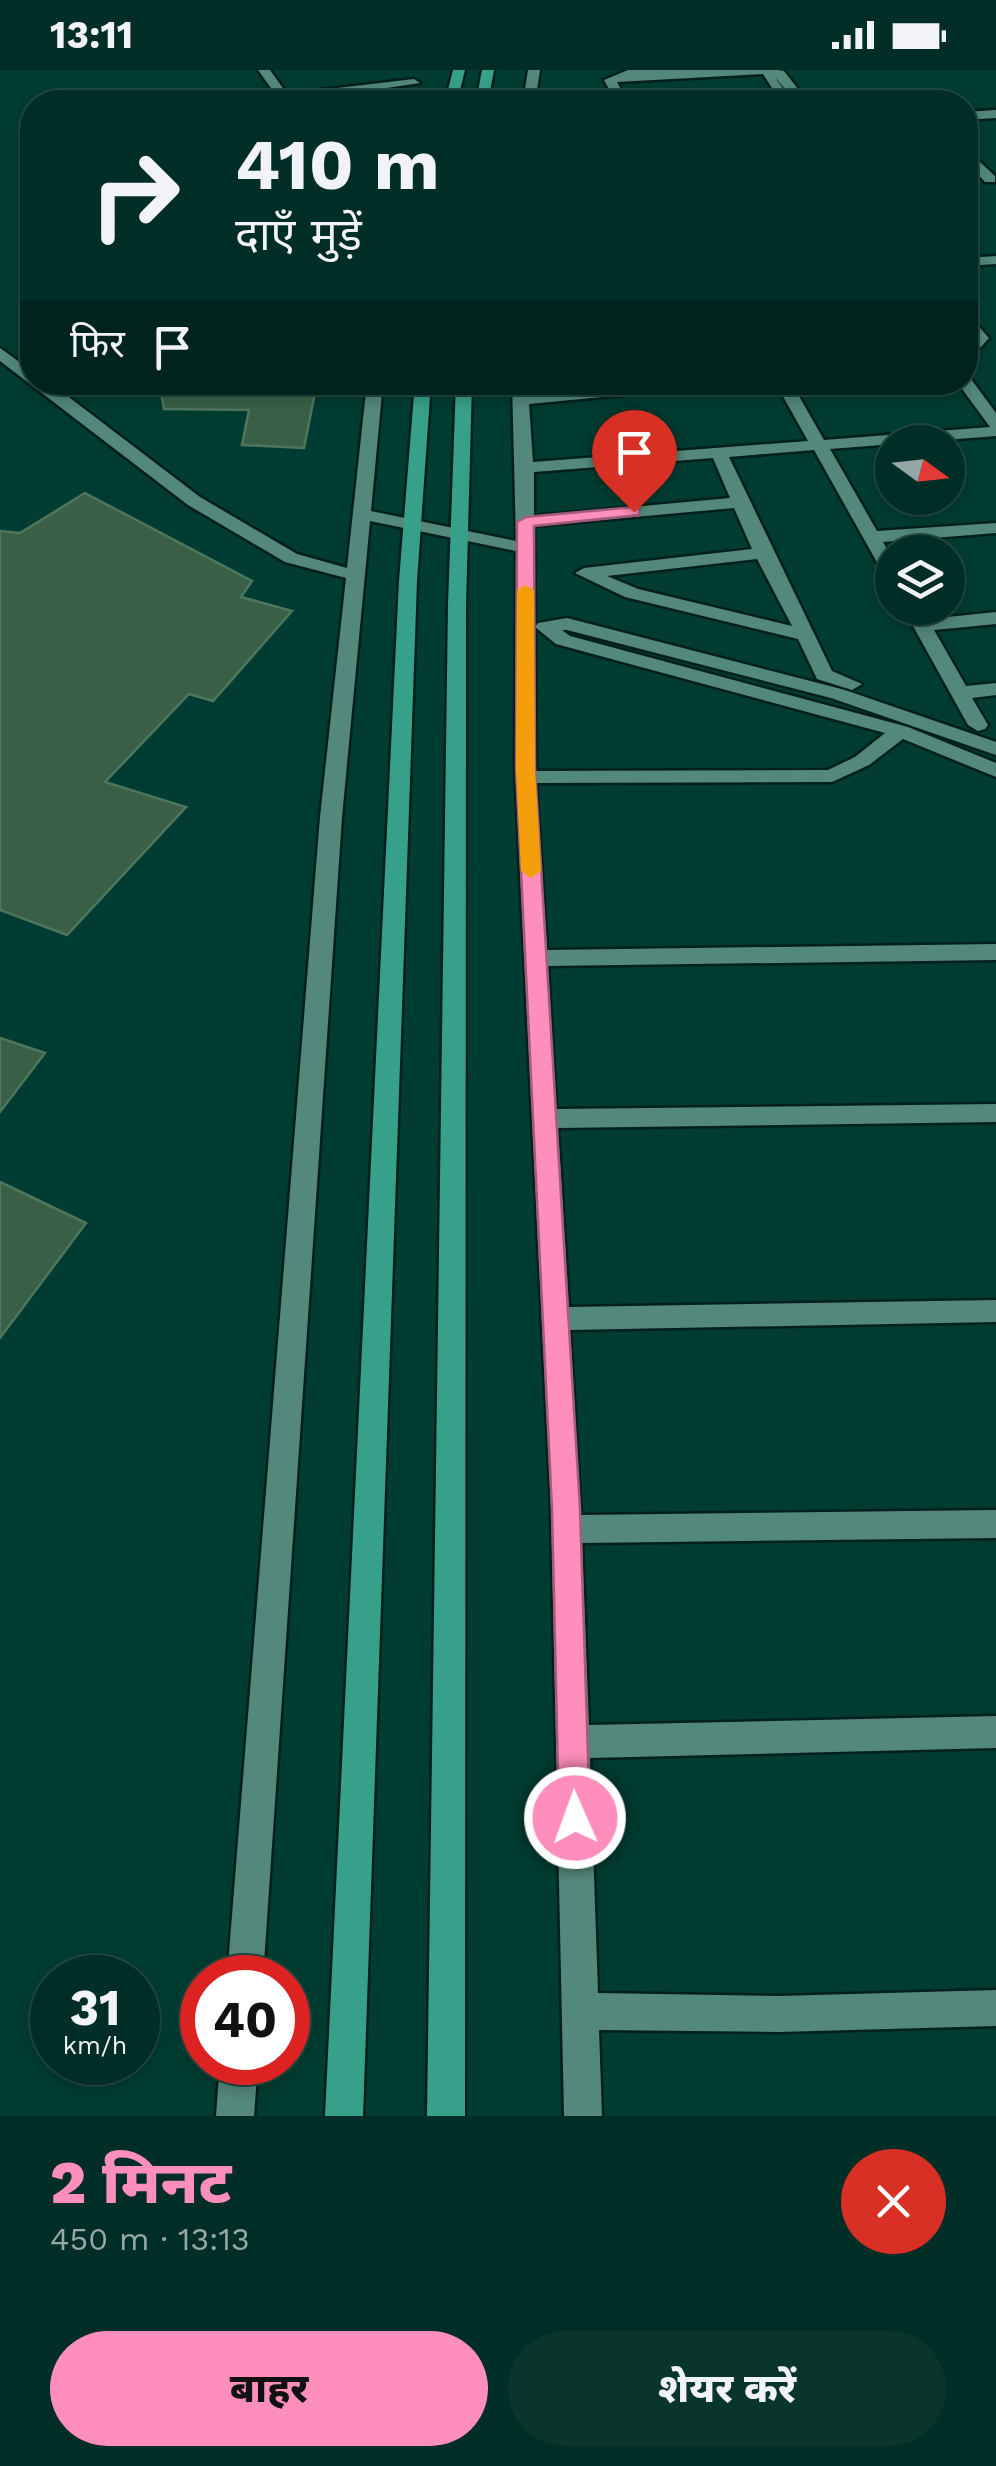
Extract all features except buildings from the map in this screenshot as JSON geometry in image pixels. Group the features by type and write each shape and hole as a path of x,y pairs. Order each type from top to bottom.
{"main road":[{"path":"344,2116 421,395"},
{"path":"446,2116 459,535 464,395"}],"street":[{"path":"615,90 610,80 683,70"},
{"path":"624,76 768,70 780,74 793,90"},
{"path":"322,90 416,76"},
{"path":"0,353 20,368"},
{"path":"55,395 194,501 292,558 354,575"},
{"path":"247,1955 331,817 374,395"},
{"path":"519,395 526,548 535,624 526,777 567,1530 583,2116"},
{"path":"791,395 875,542"},
{"path":"525,468 996,427 974,395"},
{"path":"719,453 824,675 978,725"},
{"path":"526,522 742,502"},
{"path":"360,514 526,548"},
{"path":"873,538 996,528"},
{"path":"763,553 584,573 632,593 806,635"},
{"path":"965,617 996,618"},
{"path":"535,624 562,640 902,731 996,771"},
{"path":"535,624 568,624 779,678 993,748"},
{"path":"922,625 993,748"},
{"path":"960,693 996,689"},
{"path":"526,777 832,776 862,761 902,731"},
{"path":"536,958 996,952"},
{"path":"544,1119 996,1113"},
{"path":"556,1319 996,1311"},
{"path":"567,1530 996,1524"},
{"path":"572,1742 996,1732"},
{"path":"580,2011 779,2014 996,2008"},
{"path":"234,2116 236,2085"}],"slow traffic":[{"path":"525,590 525,768 531,871"}],"route":[{"path":"575,1818 566,1509 525,768 526,522 634,512"}]}
